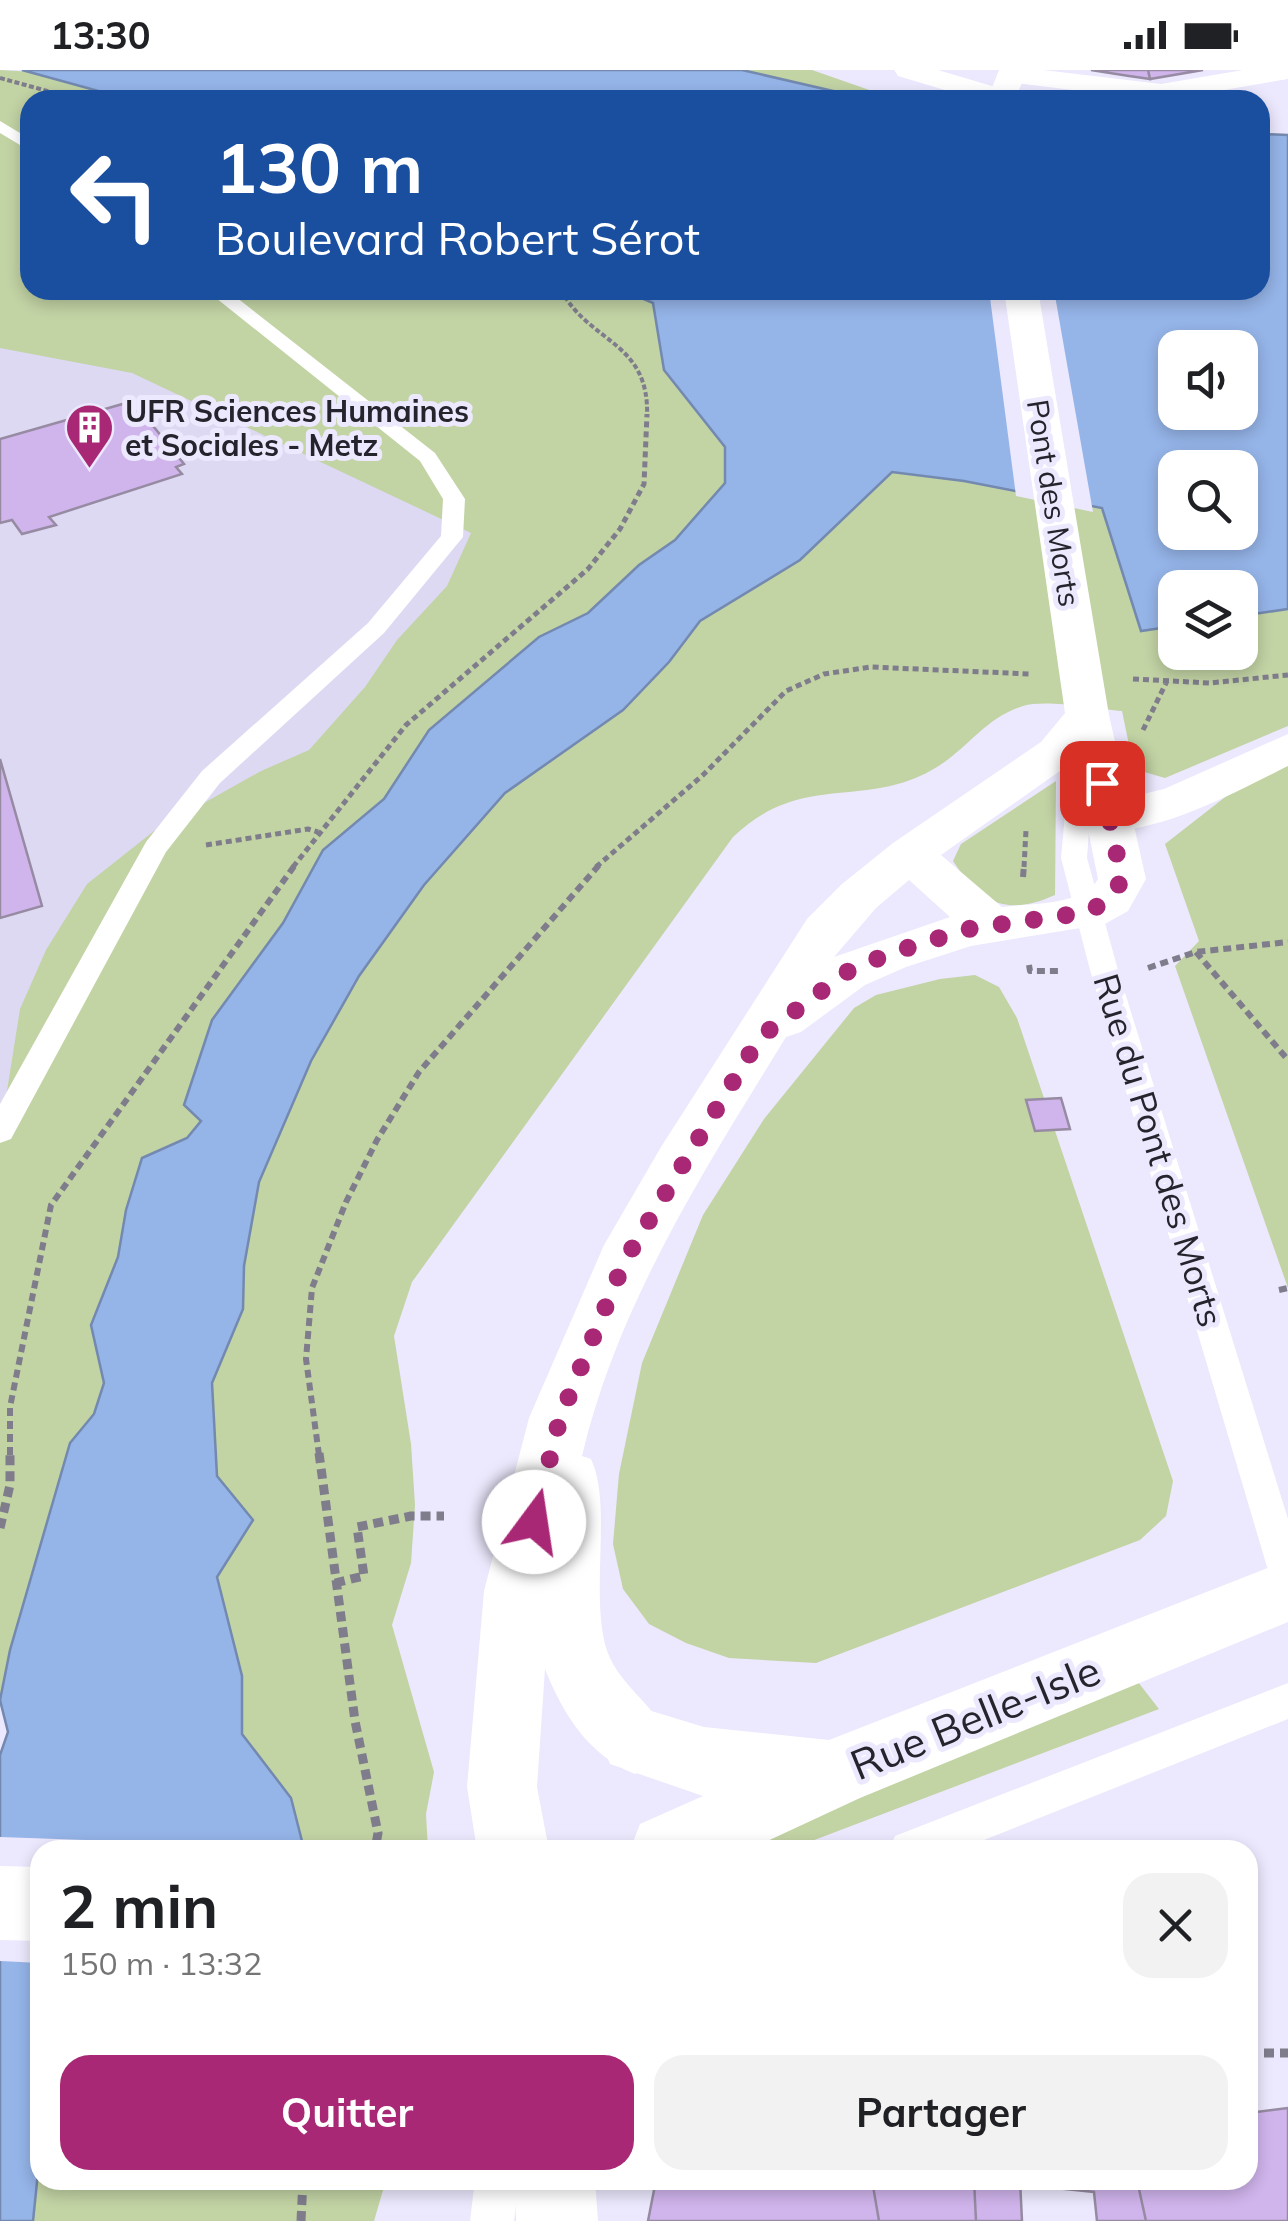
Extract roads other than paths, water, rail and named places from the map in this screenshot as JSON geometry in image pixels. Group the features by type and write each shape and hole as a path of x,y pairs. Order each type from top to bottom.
{"main road":[{"path":"908,70 1005,85 1119,90"},
{"path":"1175,90 1288,70"},
{"name":"Pont des Morts","path":"1023,300 1087,715 1122,879 1111,898 1088,912"},
{"path":"511,1840 502,1786 517,1591 560,1418 624,1262 825,932 859,896 910,854 1057,752 1087,715"},
{"path":"1110,817 1178,801 1288,748"},
{"path":"910,854 992,926"},
{"path":"760,1037 847,972 904,949 968,929 1088,912"},
{"path":"573,1392 565,1592 578,1666 602,1708 634,1740 666,1754 742,1769 836,1773"},
{"name":"Rue Belle-Isle","path":"688,1840 836,1773 1288,1591"},
{"path":"0,1903 30,1904"},
{"path":"555,2190 557,2221"}],"lane":[{"path":"0,1132 154,848 211,777 376,628 452,537 454,498 428,457 229,300"},
{"name":"Rue du Pont des Morts","path":"1087,715 1074,858 1288,1578"},
{"path":"935,1840 1288,1701"},
{"path":"492,2221 496,2190"}],"water":[{"path":"22,70 742,70 829,90 95,90"},
{"path":"1270,134 1288,135 1288,609 1258,613 1258,570 1158,570 1158,628 1141,631 1102,508 964,481 892,472 800,560 700,621 669,662 623,710 505,793 424,885 359,976 311,1061 259,1182 244,1266 243,1309 212,1383 217,1476 253,1520 217,1577 242,1676 242,1734 291,1798 302,1840 30,1840 30,2190 36,2190 33,2221 0,2221 0,1755 8,1732 0,1700 10,1650 70,1443 94,1414 104,1383 91,1325 118,1257 126,1210 142,1158 187,1138 201,1121 184,1105 212,1020 283,923 323,850 384,799 429,730 539,637 588,613 639,565 675,540 725,483 725,447 664,370 653,303 646,300 1270,300"}],"place":[{"name":"UFR Sciences Humaines et Sociales - Metz","path":"90,470"}]}
